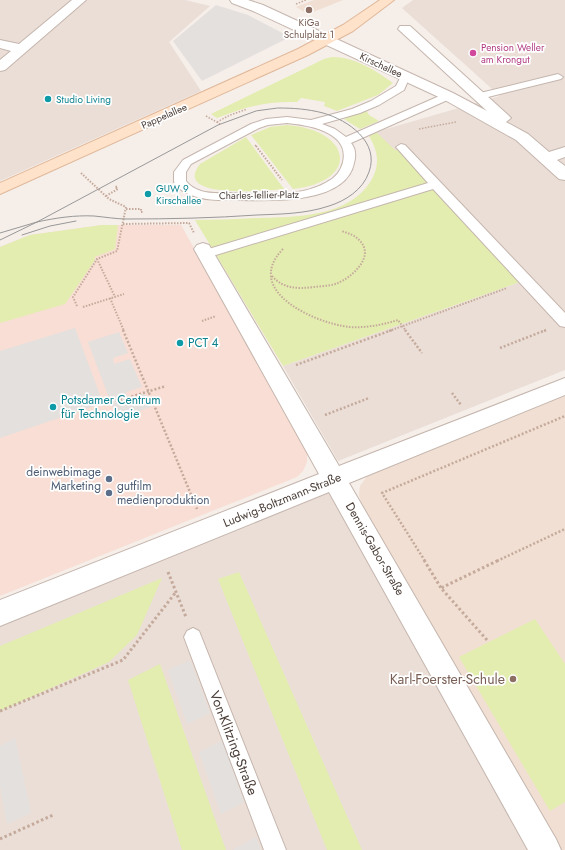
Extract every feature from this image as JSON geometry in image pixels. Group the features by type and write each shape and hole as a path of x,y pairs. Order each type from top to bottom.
{"street":[{"path":"0,67 80,0"},
{"name":"Kirschallee","path":"236,0 258,8 448,96 522,137"},
{"name":"Pappelallee","path":"0,189 223,89 327,40 355,24 388,0"},
{"name":"Kirschallee","path":"405,28 565,175"},
{"path":"0,44 22,49"},
{"path":"546,158 565,152"},
{"name":"Dennis-Gabor-Straße","path":"205,251 545,850"},
{"name":"Ludwig-Boltzmann-Straße","path":"0,613 565,386"}],"lane":[{"path":"313,123 356,111 375,103 400,88 405,76"},
{"path":"480,96 558,77"},
{"path":"344,142 448,96"},
{"name":"Charles-Tellier-Platz","path":"295,120 313,123 328,129 344,142 349,151 350,162 342,176 327,187 318,191 289,196 208,196 189,191 180,182 180,172 187,162 254,126 276,121 295,120"},
{"path":"401,147 565,322"},
{"path":"205,251 436,184"},
{"name":"Von-Klitzing-Straße","path":"193,636 276,850"}],"path":[{"path":"401,147 402,139 412,131 462,121 481,115"},
{"path":"208,117 228,129 231,127 249,136 289,189 289,196"},
{"path":"66,159 106,196 126,207 126,209 141,209 141,212 144,212"},
{"path":"106,196 118,189 115,187 118,186"},
{"path":"77,306 73,297 97,259 117,252 126,209"},
{"path":"123,224 189,223 205,251"},
{"path":"270,274 279,284 298,289 336,283 350,276 363,260 366,253 365,246 355,237 336,231"},
{"path":"287,246 275,257 271,266 270,274 275,287 284,300 311,318 342,326 371,326 398,320 422,353"},
{"path":"97,259 115,297"},
{"path":"275,373 526,281"},
{"path":"83,307 124,294"},
{"path":"110,298 205,531"},
{"path":"500,348 565,322"},
{"path":"120,400 166,386"},
{"path":"303,424 369,398"},
{"path":"487,640 441,588 382,493 565,416"},
{"path":"441,588 565,530"},
{"path":"160,549 193,636"},
{"path":"0,711 123,660 176,592"},
{"path":"0,839 54,815"}],"shaded area":[{"path":"0,0 185,0 210,6 169,42 201,91 0,181"},
{"name":"KiGa Schulplatz 1","path":"314,0 343,0 308,14 296,7"},
{"path":"413,0 565,0 565,370 338,461 283,366 520,282 376,132 500,96 402,8"},
{"path":"216,5 248,15 290,37 202,81 173,41"},
{"name":"Potsdamer Centrum für Technologie","path":"102,225 181,225 304,445 307,454 307,462 303,471 297,477 0,596 0,247 30,235"},
{"path":"75,328 103,403 0,438 0,351"},
{"path":"119,332 128,353 113,358 114,364 130,359 142,387 126,392 128,399 145,393 151,407 117,419 88,342"},
{"name":"Karl-Foerster-Schule","path":"565,392 565,850 561,850 363,509 359,495 360,486 368,475"},
{"path":"335,479 545,850 0,850 0,613"},
{"path":"190,660 210,713 187,724 168,670"},
{"path":"15,738 31,813 7,824 0,785 0,746"},
{"path":"222,741 244,802 221,814 199,752"},
{"path":"256,837 261,850 233,850"}],"green space":[{"path":"332,57 349,59 357,62 379,73 393,83 378,95 337,111 324,106 325,102 301,98 297,102 265,104 217,118 211,114 324,59"},
{"path":"366,110 369,115 379,121 360,129 344,119"},
{"path":"287,125 309,129 325,136 336,146 340,156 338,167 330,177 315,184 293,189 251,135 270,127"},
{"path":"376,132 395,150 398,150 520,282 283,366 195,220 304,216 336,208 350,201 362,192 372,179 375,173 377,158 369,136"},
{"path":"246,137 284,189 261,191 226,191 199,184 195,176 200,164"},
{"path":"102,225 118,225 115,249 95,257 95,260 65,304 0,323 0,247 30,235"},
{"path":"239,572 362,850 327,850 218,579"},
{"path":"162,578 137,635 109,662 0,711 0,646"},
{"path":"535,619 565,664 565,802 550,811 459,657"},
{"path":"160,664 226,850 182,850 128,680"}],"tram line":[{"path":"278,108 300,109 333,116 360,134 370,151 371,161 369,172 358,189 347,198 335,204 311,211 208,218 123,219 80,216 37,222 218,125 256,111 278,108"},
{"path":"22,235 50,226 76,221"},
{"path":"0,233 37,222"},
{"path":"0,240 37,222"}],"place":[{"name":"KiGa Schulplatz 1","path":"309,10"},
{"name":"Pension Weller am Krongut","path":"473,53"},
{"name":"Studio Living","path":"48,99"},
{"name":"GUW 9 Kirschallee","path":"148,194"},
{"name":"PCT 4","path":"180,343"},
{"name":"Potsdamer Centrum für Technologie","path":"53,407"},
{"name":"deinwebimage Marketing","path":"109,479"},
{"name":"gutfilm medienproduktion","path":"109,493"},
{"name":"Karl-Foerster-Schule","path":"513,679"}]}
